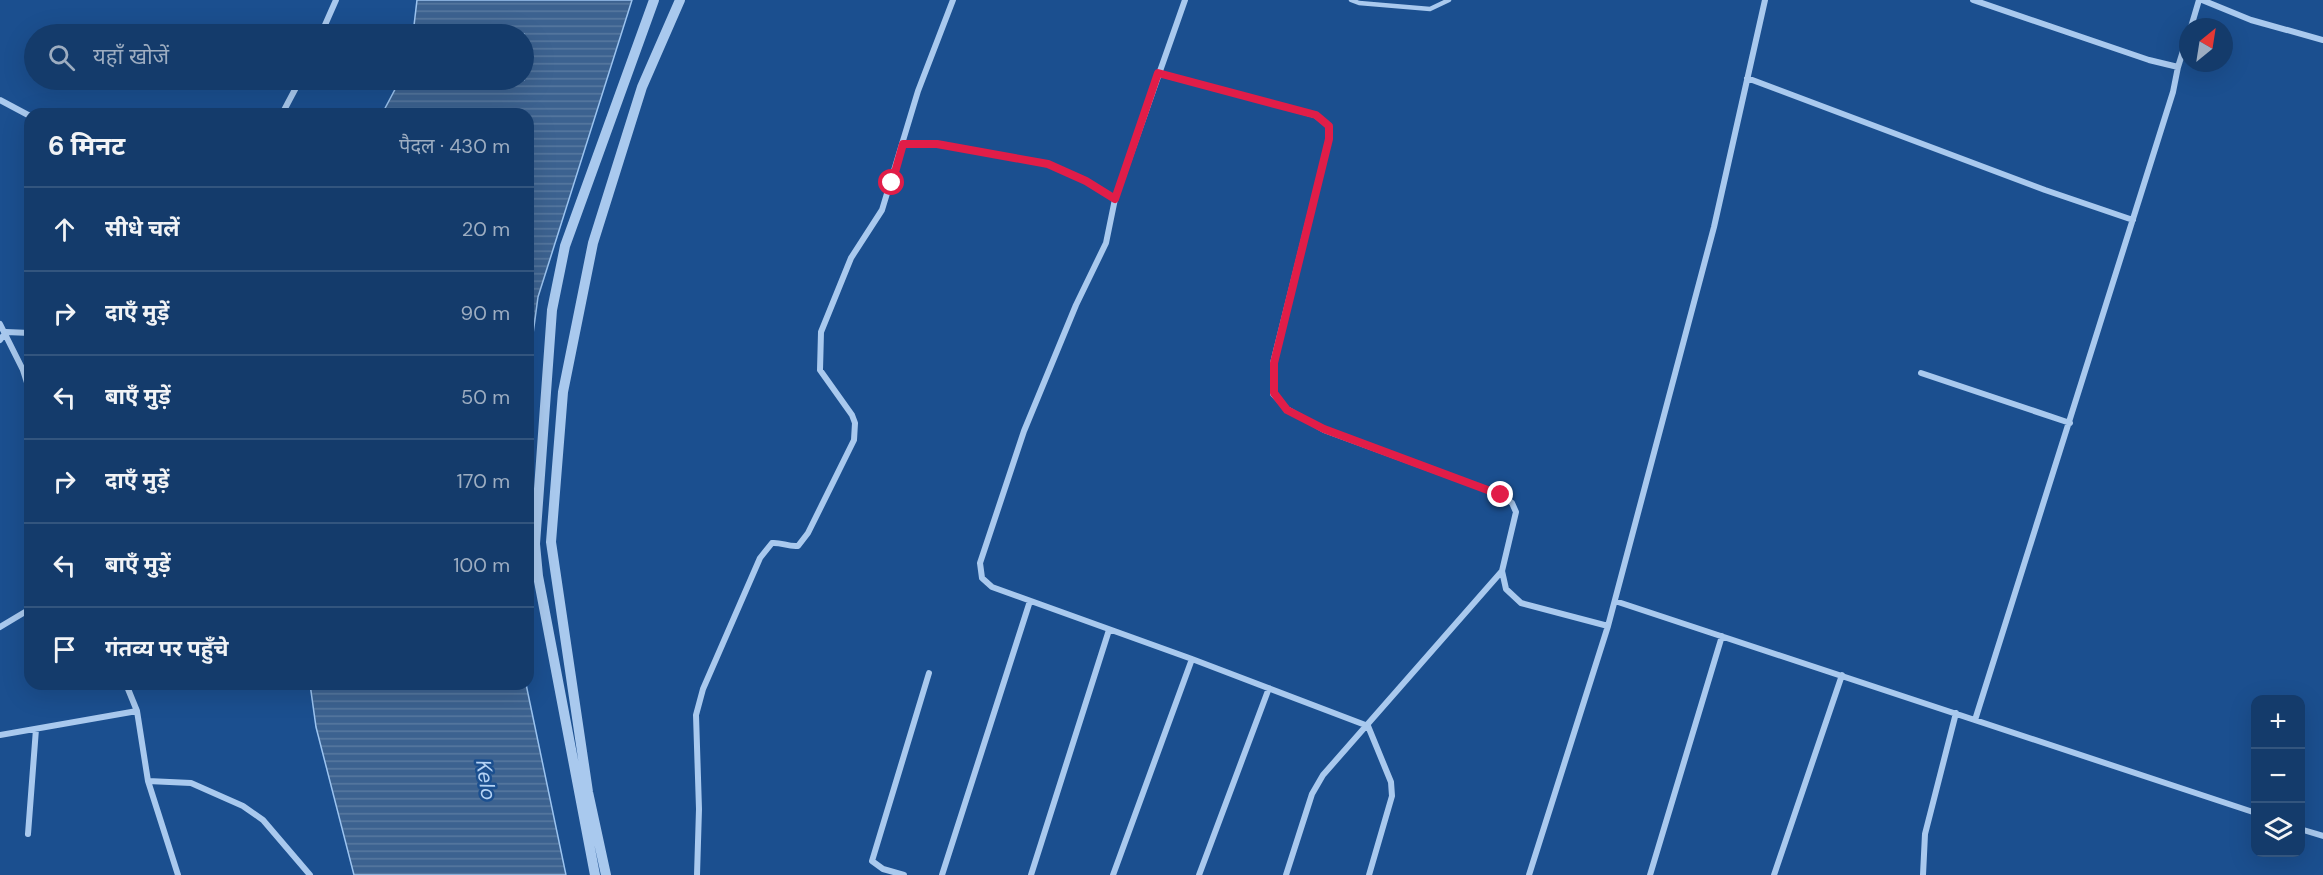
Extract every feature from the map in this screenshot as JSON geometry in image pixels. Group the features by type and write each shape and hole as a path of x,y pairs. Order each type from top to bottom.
{"street":[{"path":"325,24 336,0"},
{"path":"596,875 538,576 536,533 552,310 565,246 654,0"},
{"path":"606,875 588,792 551,542 563,392 593,243 642,87 680,0"},
{"path":"697,875 699,809 696,715 703,689 760,558 772,543 778,542 789,547 798,546 807,533 854,440 855,423 852,415 820,370 821,332 851,258 882,210 918,90 953,0"},
{"path":"1185,0 1115,199 1106,243 1076,305 1024,431 980,563 982,578 992,587 1192,659 1368,726 1391,782 1392,796 1369,875"},
{"path":"1529,875 1615,601 1714,227 1765,0"},
{"path":"1974,0 2149,60 2178,67"},
{"path":"2193,18 2200,0 2252,20 2323,40"},
{"path":"1976,720 2173,92 2179,64"},
{"path":"1158,73 1316,115 1329,126 1329,139 1274,363 1274,393 1287,410 1324,429 1501,495 1512,503 1516,512 1502,571 1506,589 1521,603 1608,626"},
{"path":"1747,78 2044,190 2133,220"},
{"path":"285,108 295,90"},
{"path":"0,100 24,113"},
{"path":"903,144 937,144 1048,164 1086,181 1115,199"},
{"path":"0,324 6,332 24,373"},
{"path":"6,332 24,333"},
{"path":"0,340 6,332"},
{"path":"1921,373 2070,423"},
{"path":"1286,875 1312,794 1323,775 1502,571"},
{"path":"942,875 1030,601"},
{"path":"1615,601 2251,811"},
{"path":"0,627 24,613"},
{"path":"1031,875 1109,630"},
{"path":"1650,875 1722,636"},
{"path":"1113,875 1192,659"},
{"path":"904,875 883,869 872,861 929,673"},
{"path":"1774,875 1842,675"},
{"path":"1199,875 1269,688"},
{"path":"128,690 137,711 148,781 178,875"},
{"path":"0,735 137,711"},
{"path":"1923,875 1925,834 1956,713"},
{"path":"28,834 36,729"},
{"path":"148,781 191,783 243,806 263,820 310,875"},
{"path":"2305,830 2323,837"}],"lane":[{"path":"1351,0 1359,3 1430,9 1449,0"}],"water":[{"path":"417,0 632,0 538,297 534,327 534,108 385,108 395,90 534,90 534,24 414,24"},
{"name":"Kelo","path":"311,690 527,690 566,875 354,875 316,727"}],"route":[{"path":"892,183 903,144 937,144 1048,164 1086,181 1115,199 1158,73 1316,115 1329,126 1329,139 1274,363 1274,393 1287,410 1324,429 1501,495"}]}
